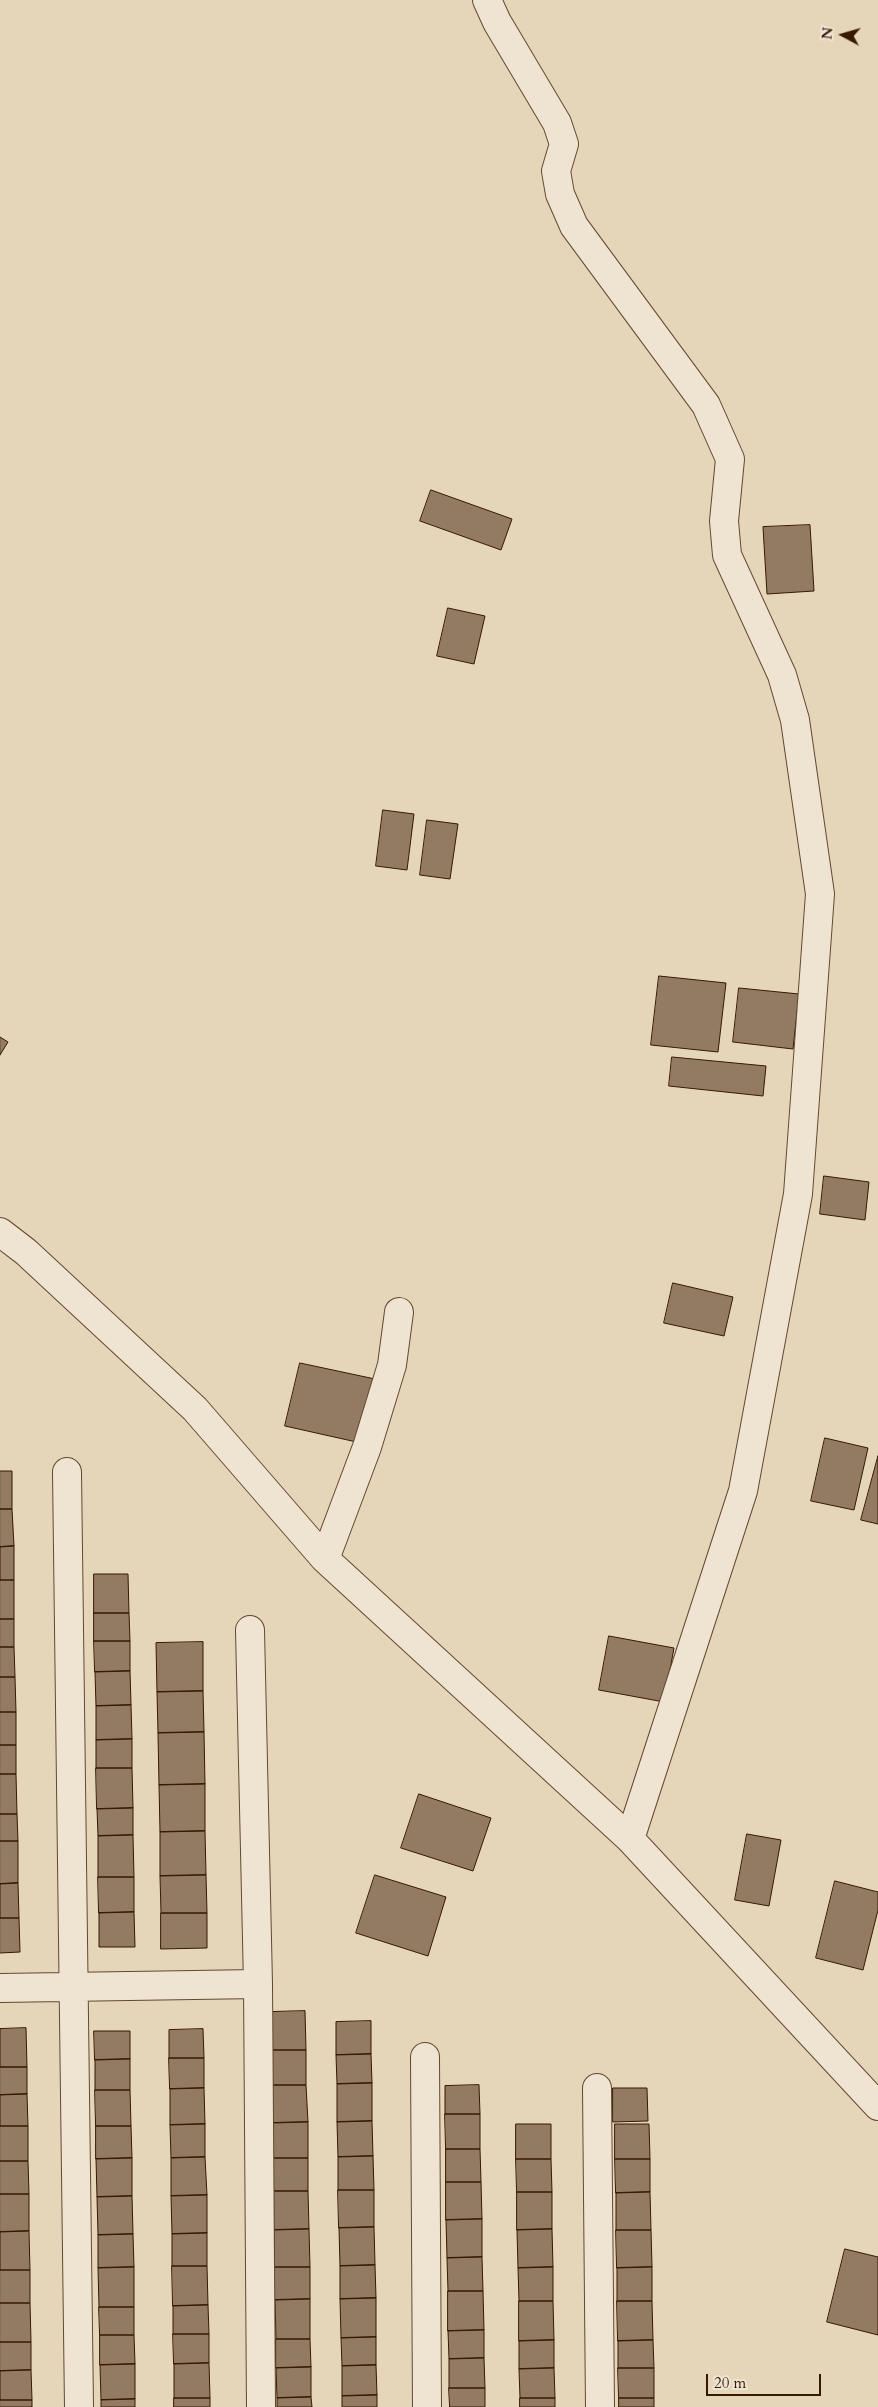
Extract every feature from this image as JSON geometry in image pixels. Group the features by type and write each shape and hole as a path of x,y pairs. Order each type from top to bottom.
{"street":[{"path":"487,0 497,22 557,123 564,144 556,171 560,194 574,226 706,406 730,459 724,521 727,555 782,675 795,720 820,894 798,1194 743,1491 630,1839"},
{"path":"0,1232 26,1252 195,1409 325,1559 630,1839 878,2106"},
{"path":"325,1559 367,1447 392,1365 399,1312"},
{"path":"67,1472 72,1988 79,2407"},
{"path":"250,1630 258,1984 261,2407"},
{"path":"0,1988 258,1984"},
{"path":"425,2057 427,2407"},
{"path":"597,2088 600,2407"}],"building":[{"path":"431,490 512,519 501,550 420,521"},
{"path":"810,525 814,591 767,594 763,527"},
{"path":"448,608 485,616 474,664 437,656"},
{"path":"383,810 414,814 407,870 376,866"},
{"path":"427,820 458,824 450,879 420,875"},
{"path":"659,976 726,983 718,1052 651,1045"},
{"path":"739,988 799,994 793,1049 733,1042"},
{"path":"0,1037 8,1042 0,1055"},
{"path":"672,1057 766,1066 763,1096 669,1086"},
{"path":"824,1176 869,1182 865,1220 820,1214"},
{"path":"673,1283 733,1297 724,1336 664,1323"},
{"path":"300,1363 375,1379 361,1443 285,1426"},
{"path":"825,1438 868,1448 854,1510 811,1501"},
{"path":"878,1456 878,1524 861,1520"},
{"path":"0,1471 12,1471 12,1509 0,1509"},
{"path":"0,1509 12,1509 14,1546 0,1547"},
{"path":"14,1546 14,1580 0,1580 0,1547"},
{"path":"94,1574 128,1574 129,1613 94,1613"},
{"path":"0,1580 14,1580 14,1619 0,1619"},
{"path":"94,1613 129,1613 130,1641 94,1641"},
{"path":"0,1619 14,1619 14,1647 0,1647"},
{"path":"609,1636 674,1648 664,1702 599,1690"},
{"path":"94,1641 130,1641 130,1671 95,1672"},
{"path":"203,1642 203,1691 157,1692 156,1643"},
{"path":"0,1647 14,1647 15,1677 0,1677"},
{"path":"130,1671 131,1705 96,1706 95,1672"},
{"path":"0,1677 15,1677 16,1712 0,1712"},
{"path":"203,1691 204,1732 158,1733 157,1692"},
{"path":"131,1705 132,1739 96,1740 96,1706"},
{"path":"0,1712 16,1712 16,1745 0,1745"},
{"path":"204,1732 205,1784 159,1785 158,1733"},
{"path":"132,1739 132,1768 96,1768 96,1740"},
{"path":"0,1745 16,1745 16,1774 0,1774"},
{"path":"96,1768 132,1768 133,1808 97,1809"},
{"path":"0,1774 16,1774 17,1814 0,1814"},
{"path":"205,1784 205,1831 160,1832 159,1785"},
{"path":"419,1794 491,1818 473,1871 401,1848"},
{"path":"133,1808 133,1835 98,1836 97,1809"},
{"path":"0,1814 17,1814 18,1841 0,1841"},
{"path":"205,1831 206,1875 160,1876 160,1832"},
{"path":"747,1834 781,1840 769,1906 735,1900"},
{"path":"133,1835 134,1877 98,1877 98,1836"},
{"path":"0,1841 18,1841 18,1883 0,1884"},
{"path":"206,1875 207,1913 161,1913 160,1876"},
{"path":"375,1875 446,1897 428,1956 356,1933"},
{"path":"98,1877 134,1877 134,1912 99,1913"},
{"path":"835,1881 878,1892 878,1910 863,1970 816,1958"},
{"path":"18,1883 19,1918 0,1918 0,1884"},
{"path":"134,1912 135,1947 99,1947 99,1913"},
{"path":"161,1913 207,1913 207,1948 161,1949"},
{"path":"0,1918 19,1918 20,1952 0,1953"},
{"path":"305,2011 306,2050 271,2050 271,2012"},
{"path":"371,2021 371,2054 336,2055 336,2022"},
{"path":"26,2028 27,2067 0,2067 0,2029"},
{"path":"203,2029 204,2058 169,2058 169,2030"},
{"path":"94,2031 130,2031 130,2059 95,2060"},
{"path":"271,2050 306,2050 306,2085 272,2085"},
{"path":"371,2054 372,2083 337,2084 336,2055"},
{"path":"169,2058 204,2058 204,2088 170,2089"},
{"path":"130,2059 130,2090 95,2090 95,2060"},
{"path":"0,2067 27,2067 27,2094 0,2095"},
{"path":"372,2083 372,2121 337,2122 337,2084"},
{"path":"272,2085 306,2085 308,2122 272,2123"},
{"path":"479,2085 480,2114 445,2114 445,2086"},
{"path":"204,2088 205,2124 170,2125 170,2089"},
{"path":"613,2088 647,2088 648,2121 613,2122"},
{"path":"95,2090 130,2090 131,2126 96,2126"},
{"path":"27,2094 28,2126 0,2126 0,2095"},
{"path":"445,2114 480,2114 480,2149 446,2149"},
{"path":"372,2121 373,2156 338,2157 337,2122"},
{"path":"308,2122 308,2158 273,2158 272,2123"},
{"path":"205,2124 205,2157 171,2158 170,2125"},
{"path":"516,2124 551,2124 551,2159 516,2159"},
{"path":"615,2124 649,2124 650,2159 615,2159"},
{"path":"0,2126 28,2126 28,2161 0,2161"},
{"path":"96,2126 131,2126 132,2158 96,2159"},
{"path":"446,2149 480,2149 481,2182 446,2182"},
{"path":"373,2156 374,2190 338,2190 338,2157"},
{"path":"205,2157 207,2195 171,2196 171,2158"},
{"path":"132,2158 132,2196 97,2197 96,2159"},
{"path":"273,2158 308,2158 308,2191 274,2191"},
{"path":"516,2159 551,2159 552,2192 517,2192"},
{"path":"615,2159 650,2159 650,2192 616,2193"},
{"path":"0,2161 28,2161 29,2194 0,2194"},
{"path":"446,2182 481,2182 482,2219 446,2220"},
{"path":"338,2190 374,2190 374,2227 339,2228"},
{"path":"274,2191 308,2191 309,2229 274,2230"},
{"path":"517,2192 552,2192 552,2229 517,2230"},
{"path":"650,2192 651,2230 616,2230 616,2193"},
{"path":"0,2194 29,2194 29,2231 0,2232"},
{"path":"207,2195 207,2233 172,2234 171,2196"},
{"path":"132,2196 133,2234 98,2235 97,2197"},
{"path":"482,2219 482,2257 447,2258 446,2220"},
{"path":"374,2227 375,2265 340,2266 339,2228"},
{"path":"309,2229 310,2267 274,2267 274,2230"},
{"path":"552,2229 553,2267 518,2268 517,2230"},
{"path":"616,2230 651,2230 652,2267 617,2268"},
{"path":"29,2231 30,2270 0,2270 0,2232"},
{"path":"207,2233 207,2266 172,2266 172,2234"},
{"path":"133,2234 134,2267 98,2268 98,2235"},
{"path":"845,2249 878,2257 878,2335 827,2322"},
{"path":"482,2257 483,2291 448,2291 447,2258"},
{"path":"375,2265 376,2298 340,2299 340,2266"},
{"path":"172,2266 207,2266 208,2305 173,2306"},
{"path":"134,2267 134,2307 99,2307 98,2268"},
{"path":"274,2267 310,2267 310,2299 275,2300"},
{"path":"553,2267 553,2301 519,2301 518,2268"},
{"path":"652,2267 652,2301 617,2301 617,2268"},
{"path":"0,2270 30,2270 30,2303 0,2303"},
{"path":"448,2291 483,2291 484,2330 448,2331"},
{"path":"376,2298 376,2337 341,2338 340,2299"},
{"path":"310,2299 310,2339 276,2339 275,2300"},
{"path":"519,2301 553,2301 554,2340 519,2341"},
{"path":"617,2301 652,2301 653,2340 618,2341"},
{"path":"0,2303 30,2303 31,2342 0,2342"},
{"path":"208,2305 209,2334 173,2334 173,2306"},
{"path":"99,2307 134,2307 134,2335 100,2335"},
{"path":"484,2330 484,2358 449,2359 448,2331"},
{"path":"173,2334 209,2334 209,2363 174,2364"},
{"path":"100,2335 134,2335 135,2364 100,2365"},
{"path":"376,2337 376,2365 342,2366 341,2338"},
{"path":"276,2339 310,2339 311,2367 276,2368"},
{"path":"554,2340 554,2368 519,2369 519,2341"},
{"path":"653,2340 654,2368 618,2368 618,2341"},
{"path":"0,2342 31,2342 31,2370 0,2371"},
{"path":"484,2358 485,2388 449,2388 449,2359"},
{"path":"209,2363 210,2398 174,2398 174,2364"},
{"path":"135,2364 135,2399 101,2400 100,2365"},
{"path":"376,2365 377,2395 342,2396 342,2366"},
{"path":"311,2367 311,2397 277,2398 276,2368"},
{"path":"554,2368 555,2398 520,2398 519,2369"},
{"path":"618,2368 654,2368 654,2398 619,2398"},
{"path":"31,2370 32,2400 0,2400 0,2371"},
{"path":"449,2388 485,2388 485,2407 450,2407"},
{"path":"377,2395 377,2407 342,2407 342,2396"},
{"path":"311,2397 312,2407 277,2407 277,2398"},
{"path":"174,2398 210,2398 210,2407 174,2407"},
{"path":"520,2398 555,2398 555,2407 520,2407"},
{"path":"619,2398 654,2398 654,2407 619,2407"},
{"path":"135,2399 135,2407 101,2407 101,2400"},
{"path":"0,2400 32,2400 32,2407 0,2407"}]}
